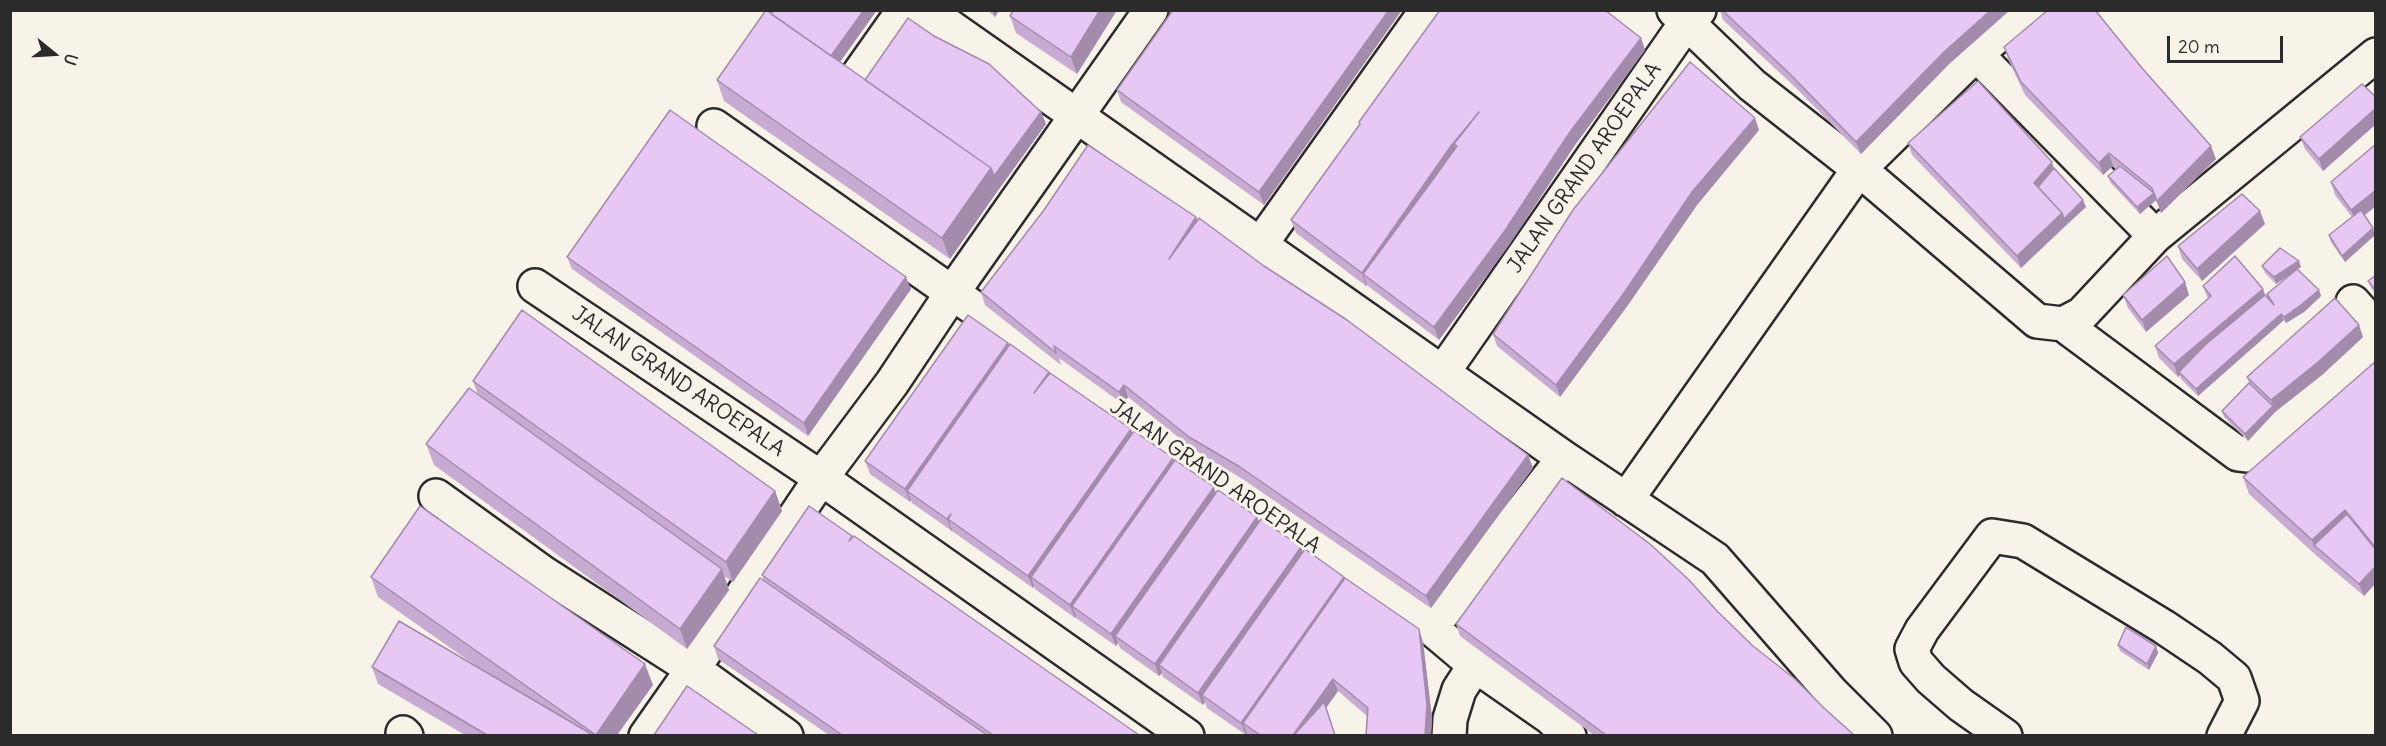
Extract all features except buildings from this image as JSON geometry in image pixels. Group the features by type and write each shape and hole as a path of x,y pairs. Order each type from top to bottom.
{"street":[{"path":"851,85 904,10"},
{"path":"926,10 1564,458 1715,559 1832,693 1875,735"},
{"path":"646,735 821,478 892,384 952,292 1151,10"},
{"path":"1260,245 1427,10"},
{"path":"1626,500 1859,169 1976,54 2028,10"},
{"name":"JALAN GRAND AROEPALA","path":"1443,372 1687,15 1752,85 1859,169 2037,321 2063,324"},
{"path":"1976,54 2155,236"},
{"path":"2376,56 2155,236 2082,314 2063,324 2238,454 2246,455 2376,342"},
{"name":"JALAN GRAND AROEPALA","path":"714,126 1431,628 1475,665 1551,718 1569,735"},
{"name":"JALAN GRAND AROEPALA","path":"535,286 821,478 1187,735"},
{"path":"2353,302 2376,328"},
{"path":"1431,628 1564,458"},
{"path":"436,496 543,573 693,669 786,735"},
{"path":"2005,735 1961,705 1931,679 1916,662 1912,649 1922,630 1992,536 2023,541 2164,627 2210,658 2234,678 2242,701 2224,735"},
{"path":"1449,735 1450,719 1460,690 1475,665"}]}
